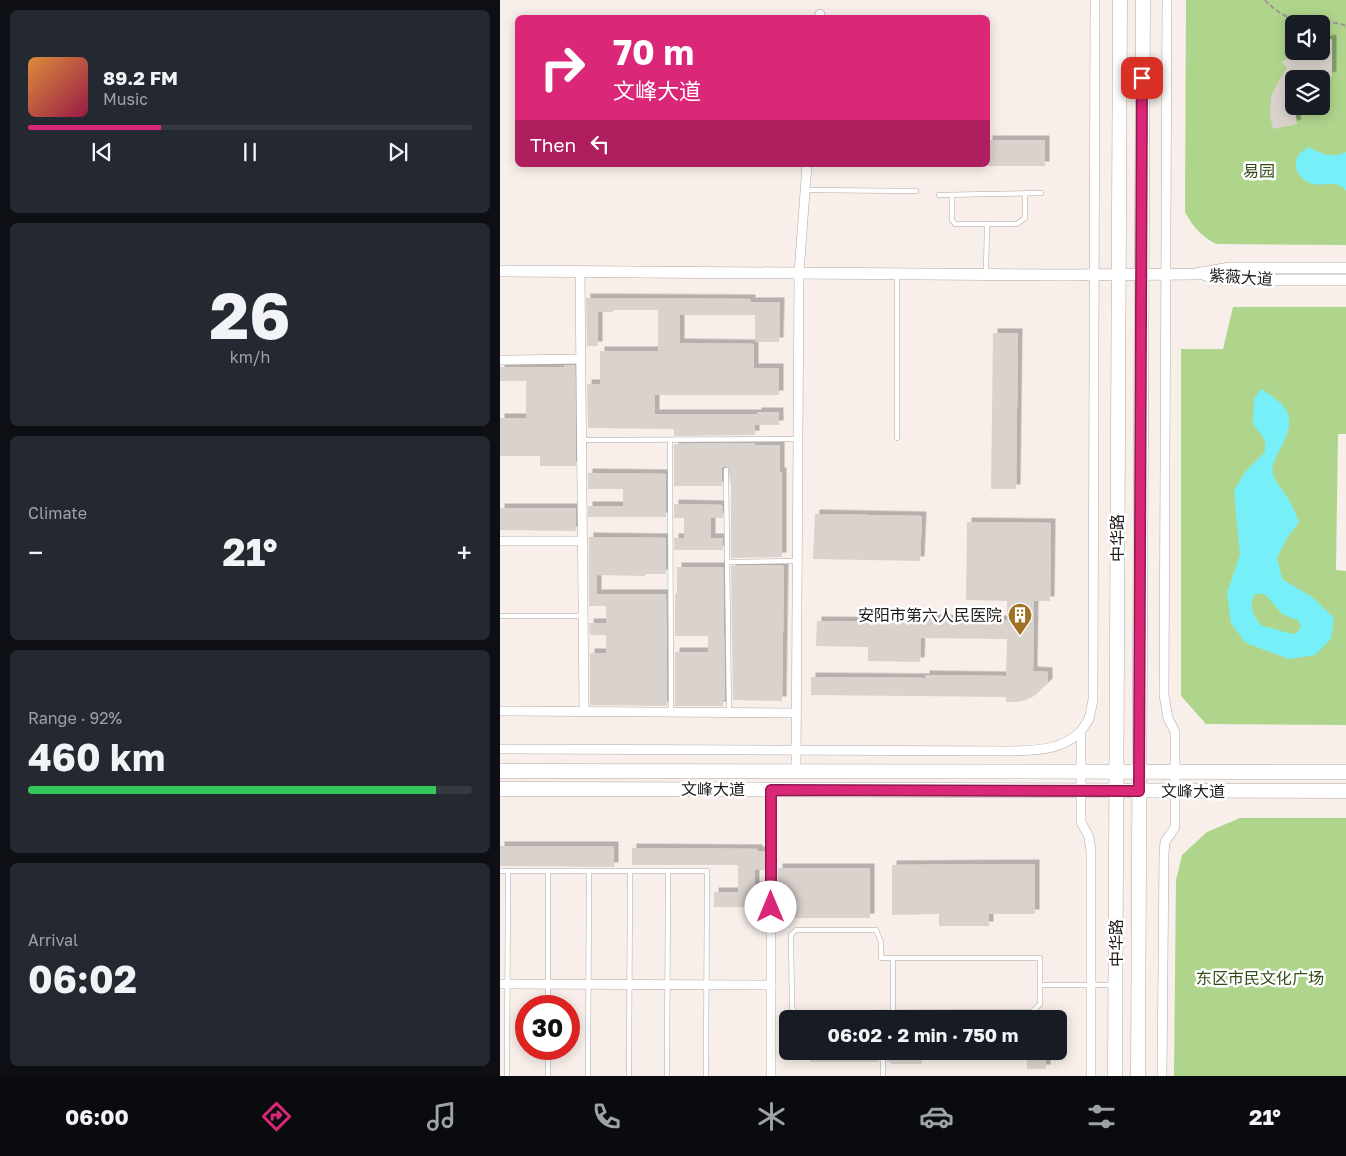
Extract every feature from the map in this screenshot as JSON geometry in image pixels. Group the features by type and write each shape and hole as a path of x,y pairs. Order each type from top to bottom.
{"main road":[{"name":"中华路","path":"1116,1076 1120,0"},
{"name":"中华路","path":"1138,1076 1143,0"},
{"name":"文峰大道","path":"500,771 1346,772"},
{"name":"文峰大道","path":"500,789 1346,791"}],"street":[{"path":"500,749 1040,750 1060,746 1072,740 1081,731 1089,720 1093,700 1095,0"},
{"path":"1162,1076 1164,853 1166,842 1175,827 1175,732 1168,718 1164,695 1167,0"},
{"path":"796,771 799,274 807,167"},
{"name":"紫薇大道","path":"1196,274 1230,268 1346,268"},
{"path":"500,272 986,275 1196,274"},
{"path":"580,272 584,712"},
{"name":"紫薇大道","path":"1196,274 1230,280 1346,280"},
{"path":"500,360 581,359"},
{"path":"500,542 582,541"},
{"path":"500,711 796,713"},
{"path":"1081,731 1081,822 1089,837 1092,851 1091,1076"},
{"path":"771,790 772,1076"},
{"path":"504,984 771,985"}],"lane":[{"path":"805,190 916,191"},
{"path":"939,195 1041,193"},
{"path":"952,195 952,220 955,224 1017,224 1025,218 1025,194"},
{"path":"986,275 987,224"},
{"path":"897,274 897,438"},
{"path":"582,440 798,439"},
{"path":"670,440 671,713"},
{"path":"726,470 729,713"},
{"path":"727,562 797,561"},
{"path":"500,616 583,616"},
{"path":"500,870 706,871 706,1076"},
{"path":"507,1076 504,984 508,870"},
{"path":"548,871 548,995"},
{"path":"588,1076 589,871"},
{"path":"630,871 630,1076"},
{"path":"667,1076 668,871"},
{"path":"794,1010 792,1008 791,935 796,930 876,930 881,942 881,958 1040,958 1040,1004 1034,1010"},
{"path":"893,958 893,1010"},
{"path":"1040,985 1116,985"},
{"path":"548,1060 548,1076"},
{"path":"883,1060 883,1076"}],"path":[{"path":"1265,0 1271,8 1299,22 1325,21 1346,26"}],"green space":[{"name":"易园","path":"1186,0 1346,0 1346,245 1216,244 1198,231 1185,212"},
{"path":"1233,307 1346,307 1346,434 1338,434 1336,570 1346,571 1346,725 1206,724 1181,696 1181,349 1223,349"},
{"name":"东区市民文化广场","path":"1240,818 1346,818 1346,1076 1174,1076 1176,880 1182,855 1207,832"}],"water":[{"path":"1309,147 1327,155 1346,152 1346,191 1339,185 1317,185 1301,177 1296,168 1296,162 1301,152"},
{"path":"1261,389 1281,403 1289,417 1287,433 1272,471 1299,522 1289,535 1277,557 1282,579 1312,597 1334,618 1331,639 1315,655 1289,659 1246,643 1231,623 1227,593 1240,555 1234,491 1245,472 1265,452 1265,440 1253,424 1254,399","holes":["1255,594 1264,594 1278,610 1286,616 1298,620 1301,627 1296,634 1262,626 1252,611 1252,603"]}],"building":[{"path":"1330,39 1332,39 1332,76 1330,77 1330,70 1286,70 1287,68 1282,62 1285,60 1330,60"},
{"path":"1285,71 1285,115 1296,115 1297,124 1273,129 1270,115 1271,97"},
{"path":"990,140 1045,140 1045,166 990,166"},
{"path":"586,298 751,299 751,302 780,302 779,342 755,342 755,315 680,315 680,343 754,344 754,368 779,368 779,395 655,395 655,414 757,414 757,412 779,412 779,425 755,425 755,435 674,436 674,429 588,428 587,384 600,384 600,351 658,351 658,310 598,312 598,346 587,346"},
{"path":"993,333 1018,333 1016,489 991,489"},
{"path":"564,365 575,365 576,466 540,466 540,456 500,456 500,418 526,418 526,381 500,381 500,367 564,367"},
{"path":"755,443 755,445 780,445 780,472 782,472 782,557 731,558 731,486 728,467 724,466 722,468 722,486 674,486 674,444"},
{"path":"588,473 666,474 666,517 588,517 588,506 623,506 623,489 588,489"},
{"path":"674,504 722,505 723,518 711,518 711,538 723,538 723,550 674,550 674,538 684,538 684,518 674,518"},
{"path":"500,508 576,508 576,531 500,530"},
{"path":"815,514 922,516 920,561 813,559"},
{"path":"967,522 1051,523 1050,601 1034,601 1033,671 1048,672 1048,683 1034,696 1017,702 1006,702 1006,697 811,695 811,677 925,678 925,675 1006,676 1007,639 921,638 920,662 868,661 868,647 816,646 817,621 926,622 926,619 1007,620 1007,601 966,600"},
{"path":"589,537 666,538 666,574 645,574 645,576 597,575 597,594 666,594 667,706 590,705 590,653 606,653 606,635 590,635 589,623 606,623 606,606 589,606"},
{"path":"782,565 784,567 782,701 733,700 731,566"},
{"path":"677,567 723,567 725,700 723,700 723,706 675,706 675,652 708,652 708,636 675,636"},
{"path":"500,846 614,846 614,867 500,866"},
{"path":"632,848 758,849 758,851 765,851 765,870 755,870 755,892 765,892 765,907 714,907 714,892 738,892 738,865 632,865"},
{"path":"1035,864 1035,914 989,914 989,926 939,926 939,914 892,915 892,865"},
{"path":"778,868 870,868 870,918 778,918"},
{"path":"810,1060 879,1060 879,1062 810,1062"},
{"path":"887,1060 922,1060 922,1064 891,1064 891,1062 887,1062"},
{"path":"1027,1060 1046,1060 1046,1069 1027,1069"}],"place":[{"name":"安阳市第六人民医院","path":"1020,636"}],"route":[{"path":"771,907 771,790 1139,791 1142,78"}]}
